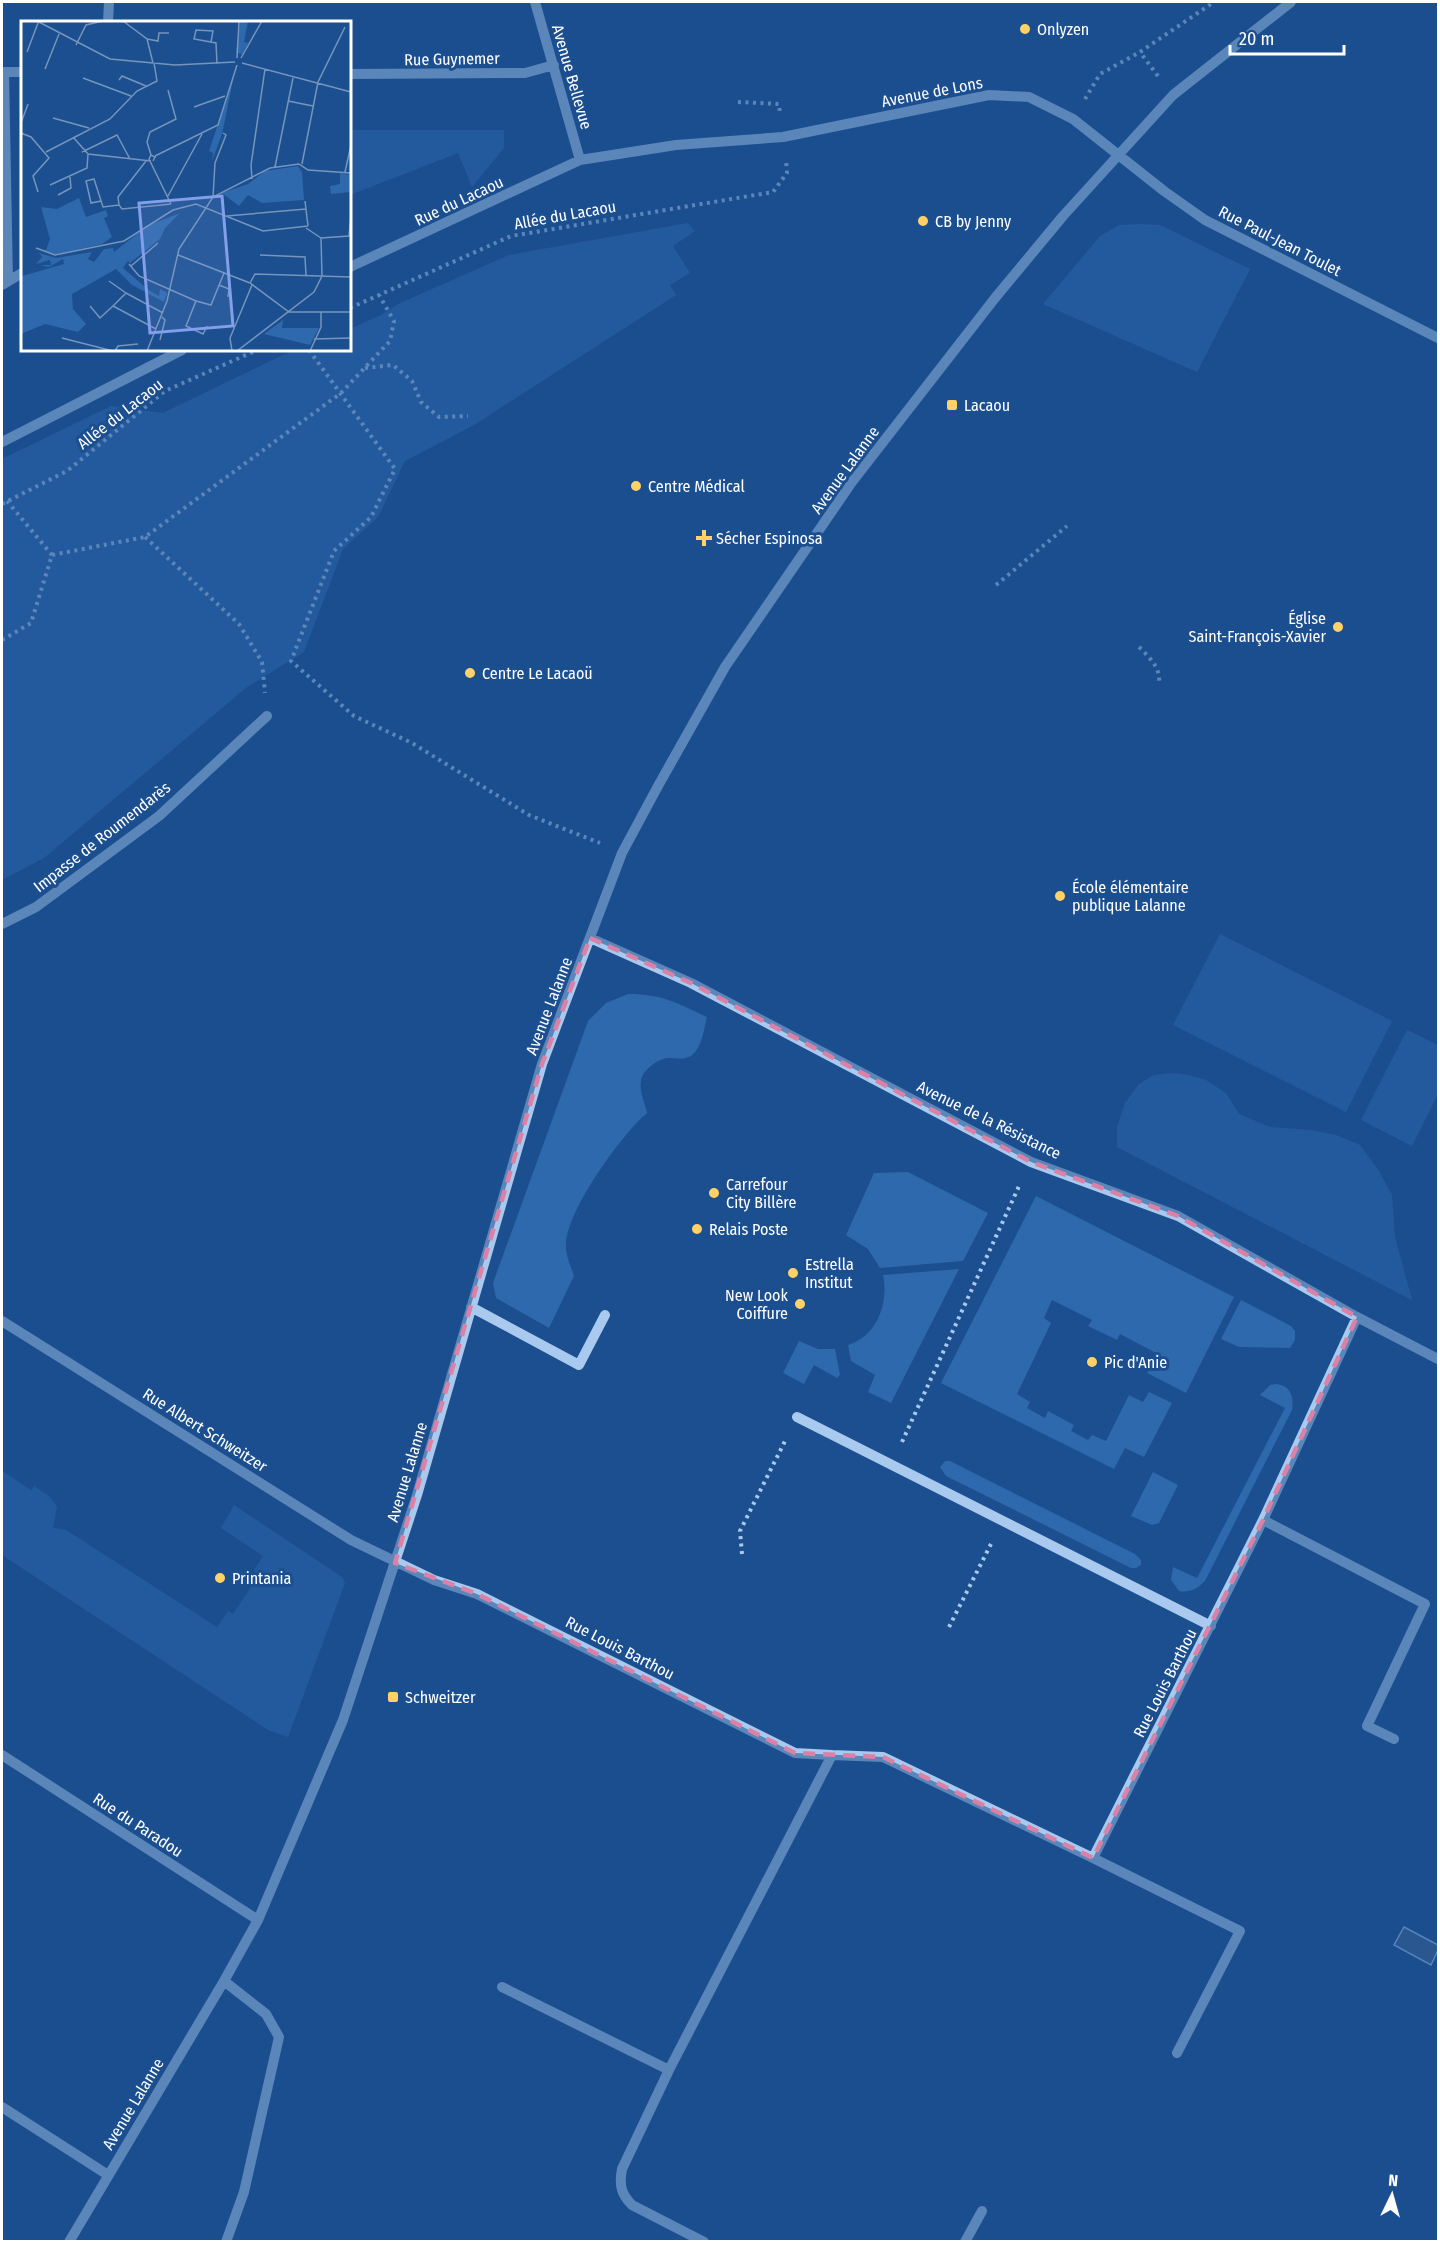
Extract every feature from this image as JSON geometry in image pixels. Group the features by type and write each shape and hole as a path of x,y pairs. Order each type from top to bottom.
{"street":[{"path":"108,21 109,2"},
{"name":"Avenue Bellevue","path":"535,2 580,160"},
{"path":"1119,153 1173,95 1284,3"},
{"name":"Rue Guynemer","path":"351,74 525,73 554,65"},
{"path":"21,72 3,72 5,283 21,274"},
{"name":"Avenue de Lons","path":"580,160 676,145 783,137 989,95 1029,97 1073,119 1119,153"},
{"name":"Rue Paul-Jean Toulet","path":"1119,153 1164,191 1205,220 1438,338"},
{"name":"Avenue Lalanne","path":"69,2241 258,1920 343,1720 417,1495 542,1064 622,853 725,667 852,482 995,298 1119,153"},
{"name":"Rue du Lacaou","path":"351,267 580,160"},
{"path":"2,442 180,351"},
{"name":"Impasse de Roumendarès","path":"2,924 36,907 159,816 267,716"},
{"name":"Avenue de la Résistance","path":"590,938 691,984 1031,1162 1178,1216 1357,1317 1438,1359"},
{"path":"471,1307 579,1365 605,1315"},
{"name":"Rue Louis Barthou","path":"1092,1858 1263,1520 1357,1317"},
{"name":"Rue Albert Schweitzer","path":"2,1321 351,1540 394,1563"},
{"path":"797,1417 1210,1626"},
{"path":"1263,1520 1425,1604 1367,1726 1394,1739"},
{"name":"Rue Louis Barthou","path":"394,1563 434,1580 477,1594 795,1753 883,1757 1240,1931 1177,2053"},
{"name":"Rue du Paradou","path":"2,1755 258,1920"},
{"path":"704,2241 632,2205 624,2198 620,2179 622,2169 669,2070 832,1755"},
{"path":"224,1981 266,2014 279,2037 244,2192 226,2241"},
{"path":"502,1987 669,2070"},
{"path":"2,2107 108,2175"},
{"path":"965,2241 982,2211"}],"path":[{"path":"1073,119 1100,74 1140,52 1214,2"},
{"path":"1140,52 1173,95"},
{"name":"Allée du Lacaou","path":"351,308 511,236 773,192 788,173"},
{"path":"52,555 145,537 341,393 390,341 394,321 379,295"},
{"name":"Allée du Lacaou","path":"2,504 67,471 165,392 255,351"},
{"path":"310,351 395,469 371,517 334,551 291,661 354,716 412,744 530,815 622,853"},
{"path":"364,368 393,365 412,381 421,402 439,417 468,416"},
{"path":"7,501 52,555"},
{"path":"996,585 1067,526"},
{"path":"145,537 239,624 262,662 267,716"},
{"path":"2,640 31,623 52,555"},
{"path":"1139,647 1151,658 1161,673 1159,685"},
{"path":"892,1465 1031,1162"},
{"path":"742,1554 740,1531 797,1417"},
{"path":"949,1627 1003,1521"}],"highlighted area":[{"path":"590,938 691,983 1031,1162 1178,1216 1357,1317 1263,1520 1093,1858 883,1757 795,1753 477,1594 395,1563 542,1064"}],"shaded area":[{"path":"351,130 504,130 504,148 472,187 458,153 351,195"},
{"path":"688,223 695,231 673,246 690,273 670,285 676,295 474,425 405,461 378,517 343,549 304,652 247,687 44,858 2,880 2,459 111,406 163,413 285,354 295,351 351,351 351,329 381,315 398,304 509,255"},
{"path":"1119,225 1160,225 1250,269 1197,372 1043,304 1100,236"},
{"path":"1220,934 1392,1021 1346,1112 1173,1025"},
{"path":"628,994 660,998 707,1017 704,1033 698,1048 691,1056 660,1060 647,1069 642,1077 641,1089 647,1113 610,1155 575,1213 568,1230 566,1245 567,1257 574,1276 549,1328 496,1298 493,1283 588,1021 606,1003"},
{"path":"1407,1030 1438,1045 1438,1094 1412,1146 1361,1120"},
{"path":"1173,1073 1206,1080 1226,1093 1239,1114 1270,1127 1311,1130 1336,1135 1360,1145 1379,1171 1392,1195 1395,1237 1412,1300 1117,1147 1117,1127 1125,1103 1139,1084 1154,1075"},
{"path":"908,1172 988,1213 963,1261 880,1268 868,1249 846,1235 874,1173"},
{"path":"1036,1196 1234,1297 1186,1393 1147,1373 1156,1353 1120,1334 1117,1340 1088,1326 1092,1320 1052,1300 1044,1318 1051,1323 1017,1394 1030,1402 1027,1408 1045,1418 1048,1411 1074,1425 1071,1431 1088,1440 1092,1435 1106,1441 1129,1395 1143,1402 1149,1392 1172,1403 1144,1457 1125,1448 1114,1469 941,1383"},
{"path":"959,1269 891,1403 868,1392 875,1375 851,1361 848,1345 867,1334 879,1317 884,1296 883,1275"},
{"path":"1241,1300 1291,1326 1295,1331 1295,1340 1290,1348 1239,1347 1221,1339"},
{"path":"799,1341 818,1349 835,1349 840,1375 837,1378 814,1365 804,1384 783,1373"},
{"path":"1277,1384 1286,1387 1290,1393 1292,1410 1205,1581 1193,1590 1179,1591 1171,1580 1173,1567 1197,1578 1285,1408 1260,1395 1270,1385"},
{"path":"945,1461 950,1461 1135,1554 1141,1560 1141,1565 1131,1568 946,1476 940,1467"},
{"path":"2,1471 31,1490 34,1486 50,1497 57,1507 53,1528 66,1530 217,1627 228,1611 233,1614 259,1575 254,1570 263,1556 221,1528 234,1505 342,1577 345,1583 288,1737 268,1730 2,1555"},
{"path":"1153,1472 1178,1485 1159,1523 1152,1525 1131,1516"},
{"path":"1404,1927 1438,1945 1431,1965 1394,1945"}],"place":[{"name":"Onlyzen","path":"1025,29"},
{"name":"CB by Jenny","path":"923,221"},
{"name":"Lacaou","path":"952,405"},
{"name":"Centre Médical","path":"636,486"},
{"name":"Sécher Espinosa","path":"704,538"},
{"name":"Église Saint-François-Xavier","path":"1338,627"},
{"name":"Centre Le Lacaoü","path":"470,673"},
{"name":"École élémentaire publique Lalanne","path":"1060,896"},
{"name":"Carrefour City Billère","path":"714,1193"},
{"name":"Relais Poste","path":"697,1229"},
{"name":"Estrella Institut","path":"793,1273"},
{"name":"New Look Coiffure","path":"800,1304"},
{"name":"Pic d'Anie","path":"1092,1362"},
{"name":"Printania","path":"220,1578"},
{"name":"Schweitzer","path":"393,1697"}]}
